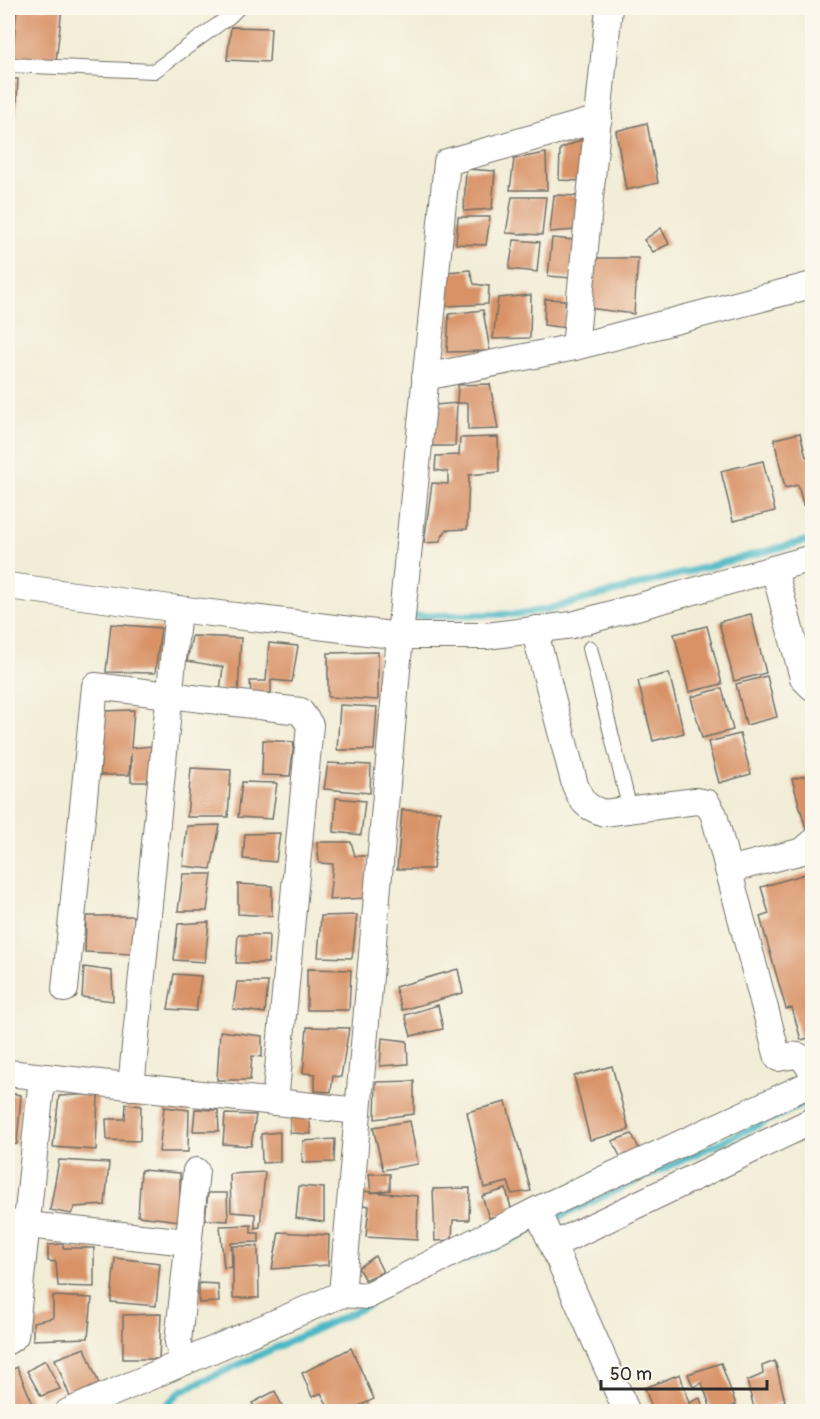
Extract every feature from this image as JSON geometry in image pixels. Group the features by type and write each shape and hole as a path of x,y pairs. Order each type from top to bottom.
{"street":[{"path":"574,347 609,8"},
{"path":"342,1294 400,636 447,162 598,119"},
{"path":"425,377 574,347 813,285"},
{"path":"8,586 400,636 486,636 572,625 813,558"},
{"path":"774,570 803,678 813,687"},
{"path":"131,1086 178,609"},
{"path":"537,629 538,644 581,800 590,808 604,813 696,801 707,804 714,815 778,1058 797,1054 803,1057 813,1071"},
{"path":"65,989 95,686 300,711 310,725 275,1102"},
{"path":"728,870 803,851 813,843"},
{"path":"8,1074 358,1111"},
{"path":"8,1341 15,1336 17,1224 42,1077"},
{"path":"68,1412 342,1294 367,1296 537,1210 813,1083"},
{"path":"553,1245 813,1121"},
{"path":"184,1362 178,1342 196,1171"},
{"path":"537,1210 627,1412"},
{"path":"17,1224 188,1242"}],"lane":[{"path":"8,65 154,71 230,16 237,8"},
{"path":"590,648 630,810"}],"building":[{"path":"17,8 62,8 56,62 12,60"},
{"path":"231,27 271,28 269,62 227,60"},
{"path":"8,79 18,79 16,118 8,118"},
{"path":"647,123 658,183 626,190 616,131"},
{"path":"583,139 581,181 559,180 560,149"},
{"path":"8,142 13,142 11,182 8,182"},
{"path":"546,153 547,190 510,190 514,159"},
{"path":"466,169 495,171 492,209 464,211"},
{"path":"554,195 580,196 576,230 550,232"},
{"path":"512,197 546,197 542,235 506,233"},
{"path":"458,217 490,217 486,245 456,244"},
{"path":"661,228 669,244 653,252 644,240"},
{"path":"552,238 575,240 571,278 548,276"},
{"path":"514,240 540,242 537,272 509,269"},
{"path":"593,258 638,258 634,314 588,308"},
{"path":"470,270 474,284 489,286 488,304 445,306 446,272"},
{"path":"531,295 530,338 493,339 498,298"},
{"path":"545,299 565,300 567,328 544,325"},
{"path":"483,310 490,351 447,352 449,314"},
{"path":"490,384 498,429 468,430 468,403 457,403 458,385"},
{"path":"457,403 455,446 430,446 435,405"},
{"path":"800,433 806,457 812,456 812,502 803,505 798,485 785,488 774,439"},
{"path":"498,437 499,472 469,475 467,529 446,530 439,542 424,543 432,483 448,484 448,472 435,470 436,456 459,455 460,438"},
{"path":"763,461 775,511 733,521 721,471"},
{"path":"751,614 766,673 734,681 719,622"},
{"path":"111,624 161,628 155,673 106,672"},
{"path":"707,626 722,684 689,692 674,634"},
{"path":"192,636 241,638 238,692 220,691 223,667 187,661"},
{"path":"269,643 298,646 292,682 271,680 271,693 251,693 250,681 266,681"},
{"path":"378,652 378,700 328,697 328,653"},
{"path":"669,673 684,733 653,741 638,681"},
{"path":"767,676 777,717 746,725 736,684"},
{"path":"722,688 733,730 702,738 691,697"},
{"path":"340,705 377,707 374,750 337,750"},
{"path":"134,710 131,748 152,746 149,782 131,782 131,753 129,775 100,775 104,711"},
{"path":"740,734 751,774 719,783 708,742"},
{"path":"263,740 294,742 290,776 262,775"},
{"path":"328,763 371,765 370,793 324,789"},
{"path":"191,768 231,770 228,817 187,817"},
{"path":"812,774 812,827 806,829 792,779"},
{"path":"242,782 277,783 272,819 238,817"},
{"path":"336,798 365,801 361,835 334,832"},
{"path":"402,810 440,811 433,869 397,869"},
{"path":"220,825 211,869 183,866 187,826"},
{"path":"280,833 276,862 243,859 245,834"},
{"path":"317,842 351,842 355,856 368,856 366,898 329,900 333,864 319,863"},
{"path":"809,873 812,884 812,910 807,912 812,930 812,1037 801,1040 792,1008 786,1009 760,917 769,914 761,887"},
{"path":"183,874 212,874 207,911 178,911"},
{"path":"238,884 272,886 272,916 238,914"},
{"path":"357,915 352,958 318,957 321,916"},
{"path":"86,916 134,916 134,954 85,952"},
{"path":"209,922 205,962 174,960 178,924"},
{"path":"238,935 269,935 268,963 236,963"},
{"path":"84,967 112,971 113,1001 82,997"},
{"path":"307,969 351,970 349,1010 307,1010"},
{"path":"458,969 463,993 402,1010 395,987"},
{"path":"174,974 201,976 196,1011 168,1009"},
{"path":"237,982 268,982 265,1013 233,1009"},
{"path":"438,1005 443,1029 411,1036 405,1015"},
{"path":"307,1027 349,1028 341,1077 333,1076 331,1092 315,1091 315,1074 303,1073"},
{"path":"220,1031 262,1036 262,1057 252,1056 250,1080 217,1080"},
{"path":"382,1038 407,1041 408,1064 380,1066"},
{"path":"612,1066 629,1130 590,1140 574,1076"},
{"path":"414,1081 414,1114 375,1119 376,1082"},
{"path":"8,1093 21,1095 17,1144 8,1144"},
{"path":"98,1094 96,1150 53,1147 59,1096"},
{"path":"506,1102 531,1191 512,1194 508,1182 484,1188 467,1112"},
{"path":"126,1104 141,1106 140,1141 107,1140 106,1119 125,1119"},
{"path":"164,1107 189,1110 188,1152 159,1152"},
{"path":"195,1109 218,1110 219,1131 193,1131"},
{"path":"225,1114 256,1115 251,1146 223,1144"},
{"path":"290,1115 309,1116 311,1134 290,1133"},
{"path":"410,1121 418,1164 383,1170 373,1127"},
{"path":"280,1132 280,1162 262,1163 261,1134"},
{"path":"632,1134 640,1151 621,1158 612,1141"},
{"path":"335,1139 334,1162 302,1163 303,1141"},
{"path":"59,1160 109,1163 105,1205 75,1207 71,1214 50,1210"},
{"path":"141,1170 180,1173 180,1221 138,1216"},
{"path":"265,1172 260,1227 255,1228 255,1214 231,1212 230,1174"},
{"path":"369,1174 390,1174 390,1190 371,1193"},
{"path":"299,1186 324,1188 324,1222 296,1218"},
{"path":"470,1188 469,1220 453,1220 452,1240 435,1241 433,1189"},
{"path":"506,1189 512,1212 489,1218 482,1196"},
{"path":"361,1191 418,1196 417,1240 366,1237 369,1206 360,1204"},
{"path":"208,1193 227,1193 228,1221 205,1220"},
{"path":"251,1225 251,1233 259,1233 259,1242 231,1243 232,1267 224,1268 220,1226"},
{"path":"279,1232 329,1235 328,1265 272,1269"},
{"path":"63,1244 63,1248 94,1248 94,1287 58,1286 56,1262 48,1261 48,1245"},
{"path":"233,1246 258,1246 259,1298 233,1298"},
{"path":"375,1256 383,1272 365,1280 358,1268"},
{"path":"115,1258 160,1263 156,1306 111,1302"},
{"path":"199,1283 218,1284 219,1302 199,1303"},
{"path":"53,1296 92,1298 88,1338 33,1340 33,1322 53,1318"},
{"path":"161,1314 159,1359 123,1359 123,1315"},
{"path":"85,1348 99,1384 70,1397 55,1359"},
{"path":"351,1348 374,1399 347,1412 331,1412 321,1393 312,1397 302,1373"},
{"path":"45,1360 60,1389 41,1396 27,1371"},
{"path":"775,1361 785,1401 755,1412 747,1381 763,1374 762,1366"},
{"path":"721,1363 736,1405 712,1412 702,1383 693,1387 688,1374"},
{"path":"17,1367 32,1402 13,1412 8,1412 8,1372"},
{"path":"680,1374 689,1403 700,1398 704,1412 653,1412 645,1388"},
{"path":"275,1391 285,1412 257,1412 252,1403"}],"waterway":[{"path":"412,616 518,614 548,609 812,539"},
{"path":"548,1222 812,1100"},
{"path":"464,1261 538,1227"},
{"path":"159,1412 181,1391 369,1305"}]}
